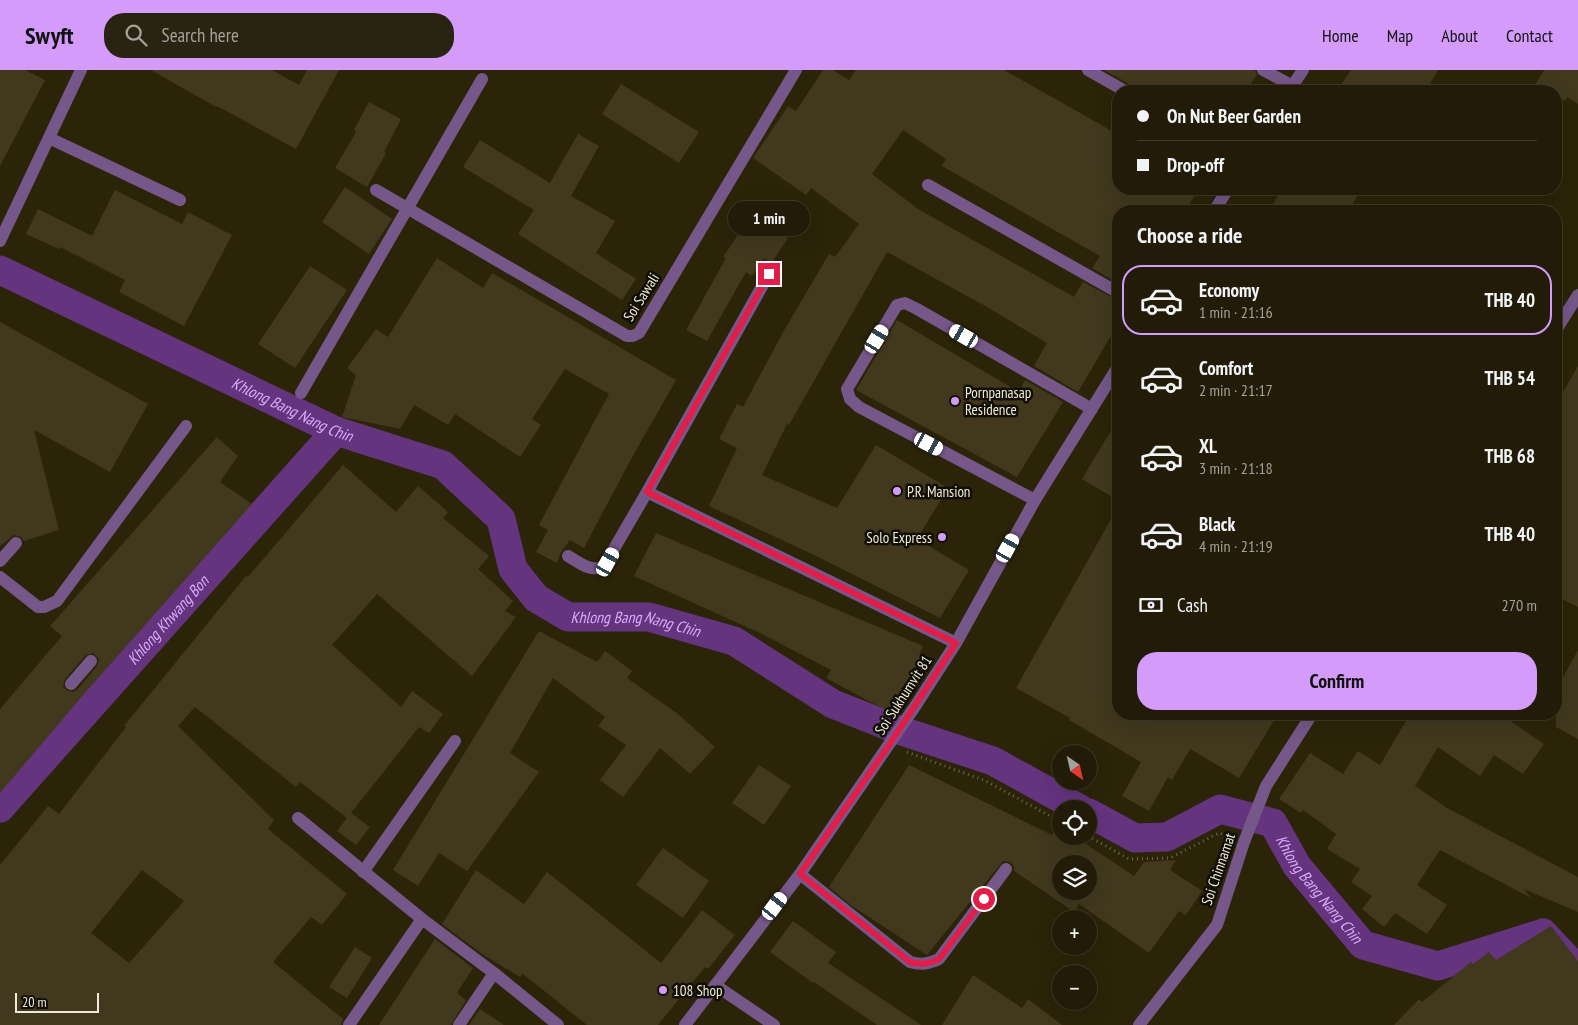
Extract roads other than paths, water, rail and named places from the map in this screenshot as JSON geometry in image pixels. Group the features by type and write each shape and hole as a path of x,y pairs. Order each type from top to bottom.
{"street":[{"path":"0,240 81,70"},
{"name":"Soi Sawali","path":"376,190 627,336 633,336 640,333 796,70"},
{"path":"1088,70 1114,85"},
{"path":"1263,70 1285,85"},
{"path":"1294,85 1303,70"},
{"path":"301,393 482,79"},
{"path":"49,138 180,200"},
{"path":"928,185 1112,289"},
{"path":"568,556 591,569 598,569 604,566 769,274"},
{"path":"1562,321 1578,296"},
{"path":"1035,500 859,407 850,399 847,389 896,305 906,303 1092,409"},
{"name":"Soi Sukhumvit 81","path":"685,1025 800,874 893,740 956,643 1035,500 1112,376"},
{"path":"0,577 38,607 44,607 57,601 186,426"},
{"path":"647,492 956,643"},
{"path":"0,561 16,543"},
{"path":"71,684 91,662"},
{"name":"Soi Chinnamat","path":"1139,1025 1217,925 1244,842 1266,786 1308,720"},
{"path":"363,872 455,740"},
{"path":"298,818 422,919 494,973 558,1025"},
{"path":"800,874 910,962 920,965 939,959 1006,869"},
{"path":"349,1025 422,919"},
{"path":"459,1025 494,973"},
{"path":"715,984 774,1025"}],"waterway":[{"name":"Khlong Bang Nang Chin","path":"0,270 336,431 443,465 501,519 513,569 536,598 568,617 649,617 734,641 833,704 899,730 993,761 1064,800"},
{"name":"Khlong Khwang Bon","path":"0,808 336,431"},
{"name":"Khlong Bang Nang Chin","path":"1097,817 1135,838 1167,837 1220,809 1273,823 1297,866 1363,945 1438,966 1543,933 1578,970"}],"place":[{"name":"Pornpanasap Residence","path":"955,401"},
{"name":"P.R. Mansion","path":"897,491"},
{"name":"Solo Express","path":"942,537"},
{"name":"108 Shop","path":"663,990"}]}
